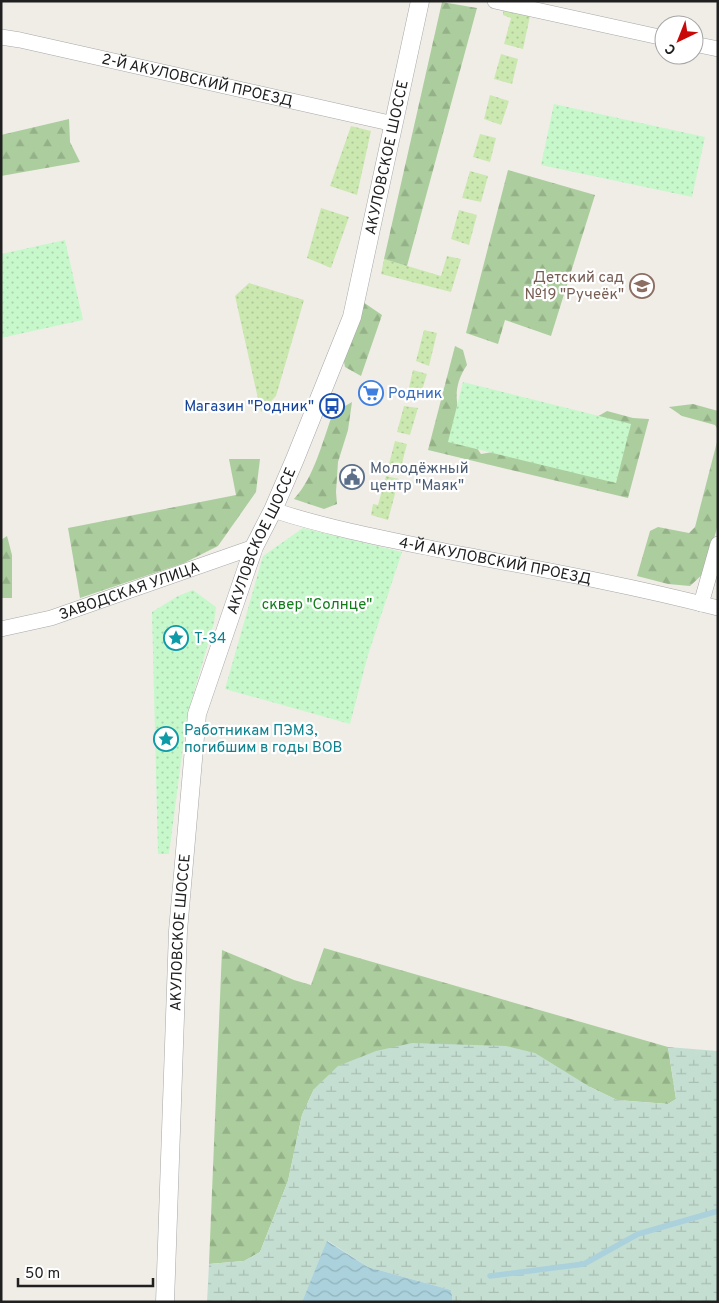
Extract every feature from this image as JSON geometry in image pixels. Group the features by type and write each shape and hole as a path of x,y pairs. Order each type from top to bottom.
{"street":[{"name":"АКУЛОВСКОЕ ШОССЕ","path":"165,1302 178,931 196,714 254,547 273,510 328,380 352,317 420,1"},
{"path":"495,1 654,36"},
{"name":"2-Й АКУЛОВСКИЙ ПРОЕЗД","path":"1,37 394,124"},
{"path":"704,46 718,49"},
{"name":"4-Й АКУЛОВСКИЙ ПРОЕЗД","path":"273,510 325,525 398,542 619,585 718,608"},
{"path":"701,604 718,544"},
{"name":"ЗАВОДСКАЯ УЛИЦА","path":"1,629 51,618 254,547"}],"green space":[{"path":"442,2 477,8 407,266 384,259"},
{"path":"503,9 530,16 523,49 504,44 511,18 503,15"},
{"path":"501,54 518,59 512,84 494,79"},
{"path":"490,95 509,101 501,125 484,119"},
{"path":"554,104 705,137 692,197 541,165"},
{"path":"69,119 70,142 80,162 1,176 1,135"},
{"path":"351,126 371,131 357,195 330,186"},
{"path":"480,134 496,138 490,162 473,157"},
{"path":"508,170 595,195 551,336 505,320 498,344 466,333"},
{"path":"470,171 488,176 481,202 462,198"},
{"path":"321,208 349,217 331,268 307,258"},
{"path":"459,210 477,215 469,245 451,239"},
{"path":"65,240 83,320 1,338 1,254"},
{"path":"447,256 461,259 451,292 381,274 384,259 441,276"},
{"path":"249,283 304,300 276,396 261,412 235,296"},
{"path":"363,302 382,315 361,376 345,367 343,357"},
{"path":"424,330 437,333 429,366 416,361"},
{"path":"455,346 463,350 467,365 457,388 459,411 462,422 481,454 505,450 571,432 607,411 633,418 649,419 628,498 428,450"},
{"path":"413,370 427,374 419,400 407,396"},
{"path":"463,382 631,424 616,483 448,442"},
{"path":"352,402 348,430 338,462 337,504 324,509 294,499 313,469 333,413"},
{"path":"693,404 718,411 718,430 715,425 682,416 669,407"},
{"path":"404,406 418,408 410,435 397,432"},
{"path":"718,438 718,524 705,572 690,586 668,584 637,576 650,531 658,527 689,533 695,527"},
{"path":"395,441 407,444 400,471 388,468"},
{"path":"229,459 260,459 256,492 218,546 184,563 80,598 68,528 236,495"},
{"path":"386,476 399,479 388,520 371,515 373,504 378,505"},
{"name":"сквер \"Солнце\"","path":"303,528 402,552 368,655 350,724 225,689 263,556"},
{"path":"7,536 12,555 12,598 1,598 1,540"},
{"path":"193,590 216,607 214,623 187,716 169,854 158,854 152,612 178,596"},
{"path":"324,948 668,1047 676,1099 668,1104 617,1100 590,1087 314,1089 302,1115 288,1181 260,1252 244,1261 209,1264 222,950 294,980 311,985"},
{"path":"412,1043 506,1046 535,1053 590,1087 617,1100 668,1104 676,1099 668,1047 718,1051 718,1302 453,1302 451,1290 368,1267 328,1241 302,1302 207,1302 209,1264 244,1261 260,1252 288,1181 302,1115 314,1089 338,1066 376,1051"}],"water":[{"path":"327,1241 368,1267 451,1290 453,1302 302,1302"}],"waterway":[{"path":"490,1276 584,1264 638,1234 718,1211"}],"place":[{"name":"Детский сад №19 \"Ручеёк\"","path":"642,286"},
{"name":"Родник","path":"371,393"},
{"name":"Магазин \"Родник\"","path":"332,406"},
{"name":"Молодёжный центр \"Маяк\"","path":"352,477"},
{"name":"Т-34","path":"176,638"},
{"name":"Работникам ПЭМЗ, погибшим в годы ВОВ","path":"166,739"}]}
